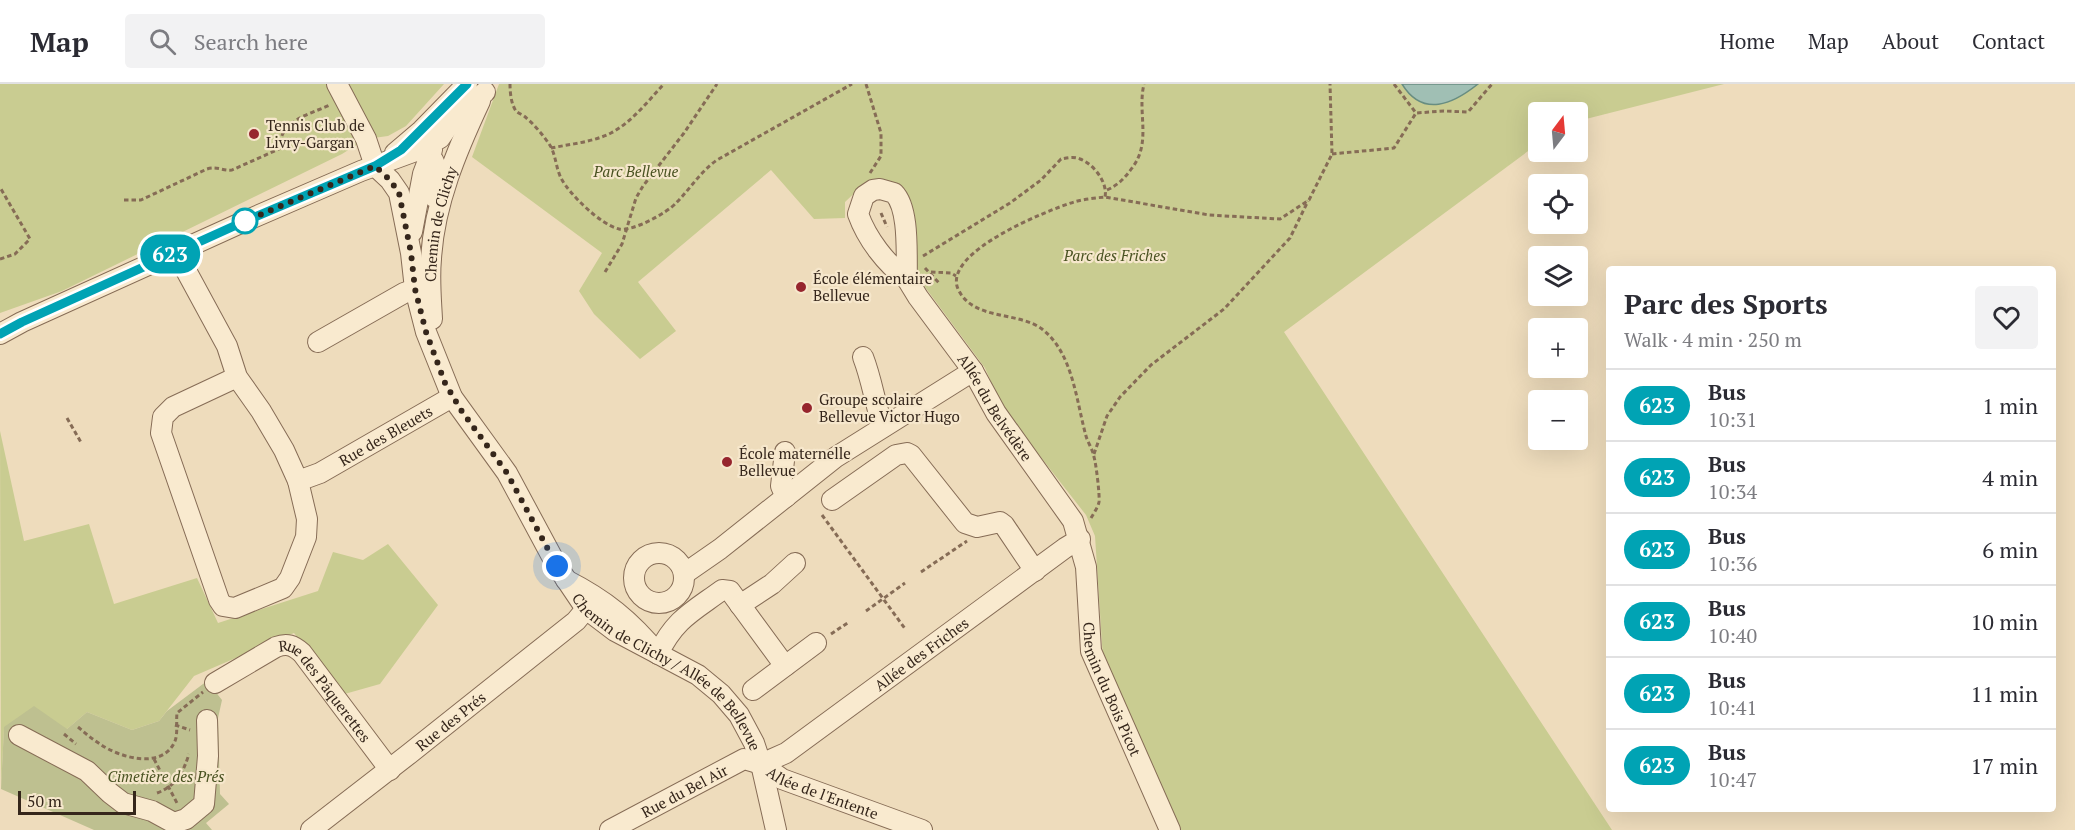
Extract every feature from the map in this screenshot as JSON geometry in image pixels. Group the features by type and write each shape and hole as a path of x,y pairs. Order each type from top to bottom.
{"street":[{"name":"Chemin de Clichy","path":"411,253 413,223 426,152 478,86"},
{"name":"Chemin de Clichy","path":"437,363 423,292 441,207 478,86"},
{"path":"375,166 401,150 478,86"},
{"path":"340,92 366,139 375,166 390,180 399,193 411,253 423,292"},
{"path":"401,150 426,152"},
{"path":"423,292 425,230 437,185 437,174 426,152"},
{"path":"0,334 176,252 375,166 426,152"},
{"name":"Allée du Belvédère","path":"907,279 903,220 898,198 886,190 868,192 858,208 861,222 890,265 907,279 973,371 996,413 1073,521 1085,533"},
{"path":"176,252 226,346 237,377 265,417 284,450 298,481 307,529 287,584 278,591 235,608 223,606 219,600 166,453 161,425 166,411 237,377"},
{"path":"318,342 404,293 423,292"},
{"path":"863,357 872,381 883,427"},
{"name":"Chemin de Clichy / Allée de Bellevue","path":"437,363 452,397 507,473 565,579 586,609 615,631 698,675 729,702 739,715 754,743 761,764 776,830"},
{"path":"684,574 720,549 836,457 973,371"},
{"name":"Rue des Bleuets","path":"298,481 320,473 452,397"},
{"path":"785,452 781,486 786,497"},
{"path":"827,507 896,455 907,453 915,458 965,524 977,527 1000,522 1035,571"},
{"name":"Allée des Friches","path":"761,764 786,753 1085,533"},
{"name":"Chemin du Bois Picot","path":"1085,533 1091,651 1170,830"},
{"path":"656,552 670,555 680,563 684,574 680,591 673,599 663,603 652,602 644,598 634,584 633,577 637,565 644,556 656,552"},
{"path":"740,605 772,584 795,563"},
{"path":"565,579 609,605 636,628 658,654 674,626 722,590 730,591 785,666"},
{"path":"609,605 634,584"},
{"name":"Rue des Prés","path":"311,830 390,770 576,621 586,609"},
{"path":"753,690 816,644"},
{"name":"Rue des Pâquerettes","path":"215,683 276,647 294,646 390,770"},
{"path":"19,735 87,771 123,803 152,811 174,823 190,825 204,804 208,756 207,720"},
{"name":"Rue du Bel Air","path":"610,830 744,759 761,764"},
{"name":"Allée de l'Entente","path":"761,764 782,779 922,830"}],"path":[{"path":"510,84 516,111 525,117 551,147 557,170 571,193 584,207 618,229 627,229 675,205 702,172 717,159 852,84"},
{"path":"551,147 590,140 612,132 639,111 664,84"},
{"path":"605,272 622,244 636,198 643,186 684,133 717,84"},
{"path":"866,84 881,133 881,156"},
{"path":"1105,197 1107,190 1121,181 1140,155 1144,135 1142,102 1144,84"},
{"path":"1094,453 1107,416 1120,397 1151,365 1224,309 1290,238 1332,154 1330,84"},
{"path":"1394,84 1416,113"},
{"path":"1416,113 1468,112 1492,84"},
{"path":"124,200 137,201 207,169 219,167 224,171 232,170 279,149 279,140 288,124 340,92"},
{"path":"1332,154 1394,148 1416,113"},
{"path":"907,259 917,259 1010,203 1041,180 1061,159 1077,157 1082,159 1096,172 1107,190"},
{"path":"0,259 15,254 30,239 1,189"},
{"path":"1085,533 1099,501 1094,453 1086,436 1070,373 1051,338 1037,325 1002,316 969,301 958,289 956,276 963,264 976,250 1010,229 1077,201 1105,197 1209,215 1280,219 1309,200"},
{"path":"940,284 929,272 951,273 956,276"},
{"path":"67,418 82,444"},
{"path":"827,507 883,599 906,630"},
{"path":"921,572 969,539 977,527"},
{"path":"866,611 905,583"},
{"path":"816,644 849,622"},
{"path":"78,727 101,746 133,758 154,759 170,749 176,740 177,713 215,683"},
{"path":"175,725 184,728"},
{"path":"64,734 80,748"},
{"path":"150,794 169,789 182,774 190,751 208,756"},
{"path":"154,759 169,789"}],"green space":[{"path":"0,84 444,84 406,126 388,136 366,139 342,154 62,291 0,313"},
{"path":"499,84 1724,84 1588,118 1588,102 1528,102 1528,151 1284,332 1612,830 1177,830 1103,659 1095,536 1086,515 1003,409 985,368 919,279 906,194 889,181 864,184 845,202 845,218 814,219 771,170 638,282 676,331 640,359 594,314 579,291 602,253 472,157"},
{"path":"0,431 24,541 89,524 114,604 197,578 218,623 318,591 333,552 363,560 388,544 438,605 380,684 341,695 294,633 194,676 159,721 132,730 87,712 67,729 4,728 1,789"},
{"name":"Cimetière des Prés","path":"207,681 222,700 218,718 220,794 229,804 206,823 212,830 94,830 1,789 4,727 34,706 67,729 87,712 132,730 159,721 167,711"}],"water":[{"path":"1402,84 1478,84 1449,102 1429,104 1410,95"}],"bus line":[{"name":"623","path":"0,334 243,222 375,166 401,150 467,84"}],"place":[{"name":"Tennis Club de Livry-Gargan","path":"254,134"},
{"name":"École élémentaire Bellevue","path":"801,287"},
{"name":"Groupe scolaire Bellevue Victor Hugo","path":"807,408"},
{"name":"École maternelle Bellevue","path":"727,462"}],"route":[{"path":"245,221 243,222 375,166 390,180 399,193 411,253 415,289 426,332 445,383 452,397 507,473 557,566"}],"park label":[{"name":"Parc Bellevue","path":"636,171"},
{"name":"Parc des Friches","path":"1115,255"}]}
